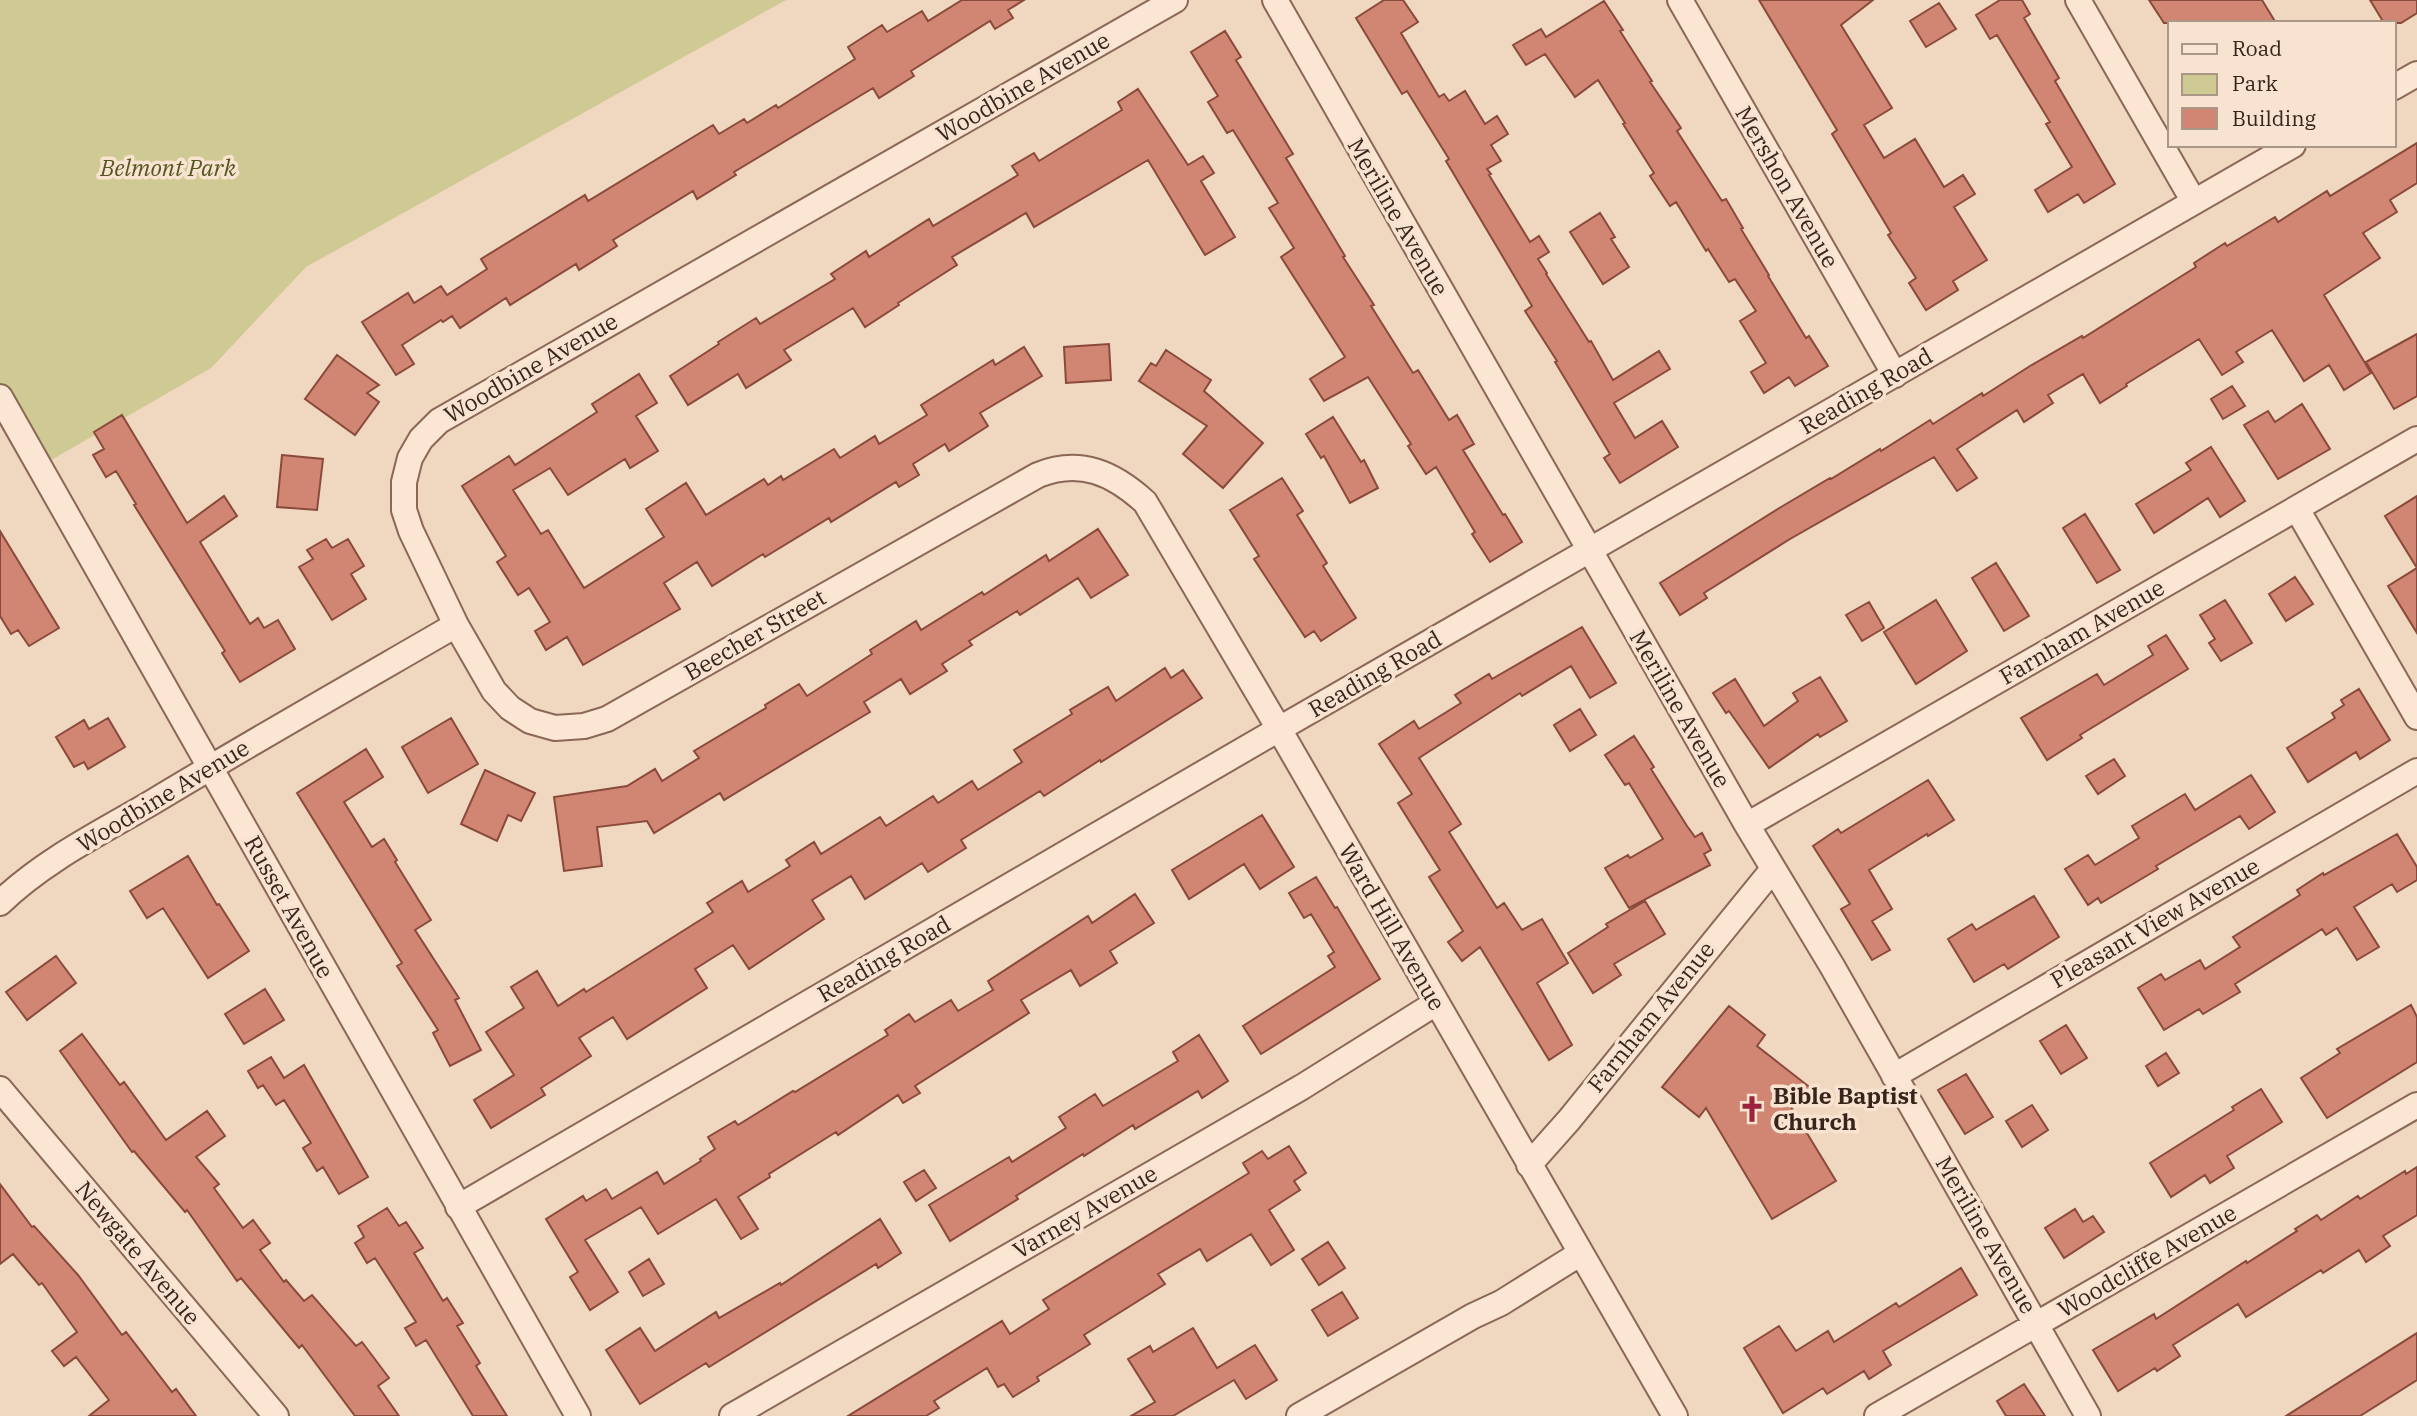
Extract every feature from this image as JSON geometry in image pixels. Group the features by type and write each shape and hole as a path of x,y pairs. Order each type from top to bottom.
{"street":[{"name":"Woodbine Avenue","path":"0,903 50,863 456,625 411,531 404,510 404,482 410,458 421,439 439,421 1175,0"},
{"name":"Meriline Avenue","path":"1275,0 2088,1416"},
{"name":"Mershon Avenue","path":"1680,0 1895,375"},
{"path":"2078,0 2194,202"},
{"path":"2396,86 2417,74"},
{"name":"Reading Road","path":"458,1207 1279,729 2290,147"},
{"name":"Russet Avenue","path":"0,397 578,1416"},
{"name":"Farnham Avenue","path":"1747,825 2417,439"},
{"name":"Beecher Street","path":"456,625 494,691 510,708 530,721 555,728 584,726 607,719 1038,475 1069,468 1083,468"},
{"name":"Ward Hill Avenue","path":"1083,468 1104,473 1125,484 1145,502 1675,1416"},
{"path":"2297,509 2417,717"},
{"name":"Pleasant View Avenue","path":"1894,1076 2417,771"},
{"name":"Farnham Avenue","path":"1529,1165 1569,1120 1773,869"},
{"name":"Varney Avenue","path":"732,1416 1302,1087 1436,1003"},
{"name":"Newgate Avenue","path":"0,1089 275,1416"},
{"name":"Woodcliffe Avenue","path":"1877,1416 2417,1105"},
{"path":"1299,1416 1500,1303 1581,1253"}],"green space":[{"name":"Belmont Park","path":"0,0 786,0 306,267 211,368 39,467 0,397"}],"building":[{"path":"962,0 1024,0 1008,10 1013,18 995,29 990,21 911,71 914,76 879,98 873,88 734,172 736,175 697,199 693,191 613,240 617,246 579,270 576,264 510,305 506,298 460,328 452,316 443,322 441,320 402,345 414,364 396,375 362,322 408,293 414,303 441,286 447,295 487,269 481,259 585,195 588,201 713,125 719,134 744,119 747,123 776,105 778,108 855,59 848,47 882,25 887,32 922,11 928,21"},
{"path":"1384,0 1403,0 1418,22 1401,33 1439,97 1444,94 1449,101 1465,91 1485,124 1497,116 1508,134 1491,145 1501,161 1487,169 1491,174 1489,175 1530,242 1539,236 1549,252 1538,259 1613,380 1659,351 1670,369 1614,403 1635,438 1662,421 1678,447 1620,483 1604,458 1610,454 1525,311 1532,306 1446,161 1449,159 1407,91 1402,94 1356,18"},
{"path":"1759,0 1873,0 1841,25 1892,108 1864,125 1884,158 1915,139 1944,187 1963,175 1975,194 1954,207 1987,260 1953,281 1958,290 1926,310 1909,283 1916,278 1888,235 1891,233 1832,134 1837,130"},
{"path":"2000,0 2022,0 2030,14 2024,18 2059,78 2055,81 2115,184 2084,203 2078,194 2048,212 2035,190 2072,167 2046,124 2050,122 1997,35 1990,39 1976,15"},
{"path":"2149,0 2262,0 2275,21 2168,21 2164,23"},
{"path":"2370,0 2417,0 2417,13 2401,23 2383,21"},
{"path":"1604,1 1652,81 1650,82 1681,128 1677,131 1722,201 1726,199 1768,276 1806,338 1809,336 1828,366 1795,386 1789,377 1764,393 1751,372 1766,363 1740,321 1756,311 1735,279 1729,282 1708,249 1706,251 1676,202 1670,206 1650,176 1654,173 1598,80 1575,97 1545,54 1526,65 1513,45 1541,29 1546,37"},
{"path":"1939,3 1956,29 1926,47 1910,21"},
{"path":"1225,31 1241,57 1236,60 1293,154 1286,158 1374,305 1371,306 1413,373 1418,370 1449,420 1457,415 1474,444 1463,450 1522,542 1490,562 1436,467 1426,474 1408,446 1411,444 1368,377 1324,401 1310,379 1345,357 1281,257 1294,248 1269,208 1278,203 1233,130 1227,133 1208,102 1218,96 1191,52"},
{"path":"1138,89 1188,165 1203,156 1214,173 1201,181 1235,237 1205,255 1148,160 1034,227 1026,213 952,257 957,265 865,327 853,308 784,350 791,360 746,388 738,374 688,405 670,376 719,344 718,342 756,318 760,324 835,279 831,274 866,251 869,257 929,219 933,226 1018,175 1012,166 1034,153 1039,161 1122,110 1118,102"},
{"path":"2417,143 2417,183 2390,200 2397,212 2363,233 2380,258 2324,295 2371,373 2344,390 2329,365 2304,381 2272,330 2236,352 2243,362 2222,375 2199,339 2100,403 2083,374 2048,395 2053,403 2024,422 2017,410 1957,449 1977,478 1957,491 1934,457 1790,539 1704,593 1707,598 1680,615 1660,583 1781,507 1930,420 1933,424 1982,393 1983,396 2030,366 2082,336 2083,338 2196,267 2194,263 2225,243 2227,246 2275,217 2278,222 2327,191 2330,196"},
{"path":"1600,213 1615,237 1611,239 1629,267 1603,284 1570,232"},
{"path":"2417,334 2417,396 2394,409 2366,362"},
{"path":"1109,344 1111,380 1066,383 1064,347"},
{"path":"1024,347 1042,376 980,413 988,426 949,451 945,444 913,464 919,475 899,487 896,482 831,522 829,518 712,586 697,562 664,583 680,609 583,665 567,637 546,650 535,631 550,622 529,588 518,595 497,562 506,556 462,486 509,456 515,465 597,412 592,404 639,374 657,403 636,416 658,451 630,468 625,459 568,495 550,468 513,490 541,534 548,530 584,588 664,537 646,509 686,483 706,515 764,479 768,485 781,476 783,480 834,449 840,458 875,436 879,444 927,415 921,405 993,360 995,365"},
{"path":"1166,350 1211,380 1204,391 1263,443 1223,488 1183,454 1207,426 1139,381 1151,363 1156,366"},
{"path":"337,355 379,385 367,393 379,402 355,435 305,399"},
{"path":"2232,386 2245,406 2223,419 2211,399"},
{"path":"2302,404 2330,449 2278,479 2244,425 2268,411 2275,422"},
{"path":"122,415 187,523 224,496 237,516 200,542 250,624 258,618 264,628 278,620 295,649 240,682 222,653 225,651 134,505 136,504 116,471 106,477 93,455 104,449 94,432"},
{"path":"1333,417 1361,462 1364,460 1378,488 1350,503 1324,456 1321,458 1306,434"},
{"path":"2211,447 2245,501 2220,517 2208,498 2154,533 2136,504 2191,470 2186,463"},
{"path":"282,455 323,459 317,510 277,507"},
{"path":"1282,478 1303,511 1297,515 1327,563 1323,566 1356,618 1321,641 1314,631 1305,637 1254,559 1259,556 1230,510"},
{"path":"2417,496 2417,568 2385,516"},
{"path":"2085,514 2120,570 2097,583 2063,528"},
{"path":"1098,529 1128,575 1091,598 1078,578 1020,615 1017,611 969,641 972,645 942,664 947,671 910,694 901,679 864,702 870,712 724,800 720,793 654,833 647,821 597,827 602,866 564,871 554,797 627,786 655,769 662,781 699,758 694,751 766,708 765,705 799,684 807,696 872,654 870,650 916,621 921,630 982,592 984,595 1046,555 1049,561"},
{"path":"0,531 59,628 29,646 18,630 11,634 0,616"},
{"path":"326,539 332,548 348,539 364,566 351,574 366,599 332,620 299,567 313,559 307,550"},
{"path":"1996,563 2029,616 2004,631 1972,578"},
{"path":"2417,568 2417,633 2388,586"},
{"path":"2295,577 2313,604 2286,621 2269,594"},
{"path":"1936,600 1967,651 1916,684 1884,632"},
{"path":"2225,600 2252,643 2221,661 2209,643 2215,639 2200,615"},
{"path":"1869,602 1884,628 1862,641 1846,615"},
{"path":"1582,627 1616,683 1590,698 1571,666 1522,696 1520,693 1419,758 1461,824 1449,832 1497,908 1504,903 1522,930 1542,919 1568,963 1537,983 1572,1045 1549,1060 1480,947 1462,961 1448,942 1463,931 1429,877 1440,870 1398,803 1412,794 1379,744 1414,721 1419,729 1461,703 1455,695 1489,674 1492,679"},
{"path":"2166,635 2188,669 2080,735 2082,738 2047,760 2021,718 2097,674 2104,685 2153,655 2148,646"},
{"path":"1165,668 1171,678 1183,670 1202,698 1044,796 1040,791 961,840 966,848 928,872 922,863 865,899 851,876 812,900 824,919 749,969 733,945 695,969 707,988 627,1039 613,1017 579,1038 591,1056 541,1088 545,1095 491,1128 474,1100 514,1075 486,1032 524,1008 511,987 537,971 558,1006 584,989 586,992 713,912 707,903 742,881 748,892 790,866 786,860 814,842 821,854 880,817 886,826 933,796 938,803 972,781 978,790 1022,762 1014,750 1072,714 1070,710 1108,687 1116,701"},
{"path":"1820,677 1847,721 1820,737 1818,734 1769,768 1713,693 1735,679 1764,726 1798,701 1793,693"},
{"path":"2359,689 2390,740 2360,759 2356,752 2308,782 2287,748 2335,718 2332,713 2344,705 2341,700"},
{"path":"1580,709 1596,735 1570,751 1554,725"},
{"path":"108,718 125,747 88,769 84,762 74,767 56,737 84,720 89,729"},
{"path":"451,718 478,764 428,793 402,747"},
{"path":"1634,736 1687,826 1695,837 1702,833 1711,850 1704,854 1710,865 1629,908 1605,868 1628,855 1630,858 1663,839 1629,783 1625,785 1605,755"},
{"path":"366,749 383,777 344,802 372,847 384,839 431,920 415,930 459,998 455,1000 481,1050 450,1066 433,1033 438,1030 397,966 402,963 297,793"},
{"path":"2114,759 2125,776 2098,794 2086,776"},
{"path":"485,770 535,793 521,821 508,815 497,841 461,824"},
{"path":"2251,775 2275,812 2249,829 2240,816 2156,866 2158,869 2101,903 2098,898 2088,905 2065,869 2088,855 2095,865 2139,838 2132,826 2185,794 2195,810"},
{"path":"1928,780 1954,820 1869,870 1892,909 1872,921 1890,950 1872,960 1841,909 1850,904 1813,846 1838,829 1841,833"},
{"path":"1262,815 1294,867 1260,889 1244,864 1189,899 1172,870"},
{"path":"2397,834 2417,867 2417,880 2397,892 2392,884 2354,907 2379,947 2357,960 2337,928 2326,935 2322,929 2235,984 2240,992 2203,1014 2199,1009 2164,1030 2138,988 2161,974 2165,980 2200,960 2205,969 2240,947 2233,937 2300,895 2297,890 2323,873 2324,875"},
{"path":"188,856 249,951 208,978 163,908 147,918 130,891"},
{"path":"1316,877 1380,979 1261,1054 1243,1026 1335,967 1328,956 1334,952 1311,914 1304,918 1289,893"},
{"path":"1135,894 1154,923 1110,951 1117,963 1080,986 1071,970 1021,1000 1029,1013 915,1086 920,1093 903,1103 898,1095 838,1135 836,1132 769,1174 770,1177 738,1197 758,1229 741,1239 716,1199 658,1234 641,1207 585,1240 618,1292 590,1310 570,1277 578,1272 546,1219 583,1196 586,1201 606,1189 612,1199 657,1172 664,1184 715,1149 708,1137 735,1121 738,1125 795,1092 888,1035 885,1030 909,1014 915,1022 951,1000 958,1011 993,990 988,981 1088,916 1092,923"},
{"path":"2034,896 2059,937 2008,969 2004,964 1974,982 1948,939 1972,924 1976,930"},
{"path":"1645,901 1665,934 1614,964 1621,975 1593,993 1568,953 1608,927 1606,924"},
{"path":"56,956 76,983 27,1020 6,992"},
{"path":"265,989 284,1020 244,1044 225,1014"},
{"path":"2411,1005 2417,1017 2417,1062 2327,1118 2301,1078 2340,1053 2337,1049"},
{"name":"Bible Baptist Church","path":"1729,1006 1765,1035 1757,1046 1812,1089 1788,1102 1836,1181 1772,1219 1706,1108 1699,1117 1662,1087"},
{"path":"2066,1025 2087,1058 2061,1074 2040,1041"},
{"path":"82,1034 120,1085 124,1082 166,1140 207,1111 225,1136 196,1157 219,1184 214,1188 243,1228 253,1220 270,1243 260,1250 284,1282 286,1280 304,1301 312,1295 356,1346 362,1342 389,1378 378,1386 399,1416 355,1416 302,1345 299,1348 241,1278 237,1281 187,1210 185,1212 134,1151 132,1152 60,1051"},
{"path":"1199,1035 1228,1081 1202,1098 1198,1091 1135,1129 1133,1125 1016,1196 1018,1199 950,1241 929,1205 1009,1157 1012,1162 1066,1128 1059,1117 1095,1094 1103,1106 1178,1061 1173,1052"},
{"path":"2166,1053 2179,1073 2158,1086 2146,1066"},
{"path":"271,1057 284,1078 304,1065 368,1177 339,1194 323,1167 317,1171 303,1148 311,1143 284,1100 276,1105 263,1085 258,1088 248,1071"},
{"path":"1966,1074 1993,1117 1965,1134 1938,1090"},
{"path":"2261,1089 2282,1122 2227,1156 2234,1168 2210,1183 2205,1175 2171,1197 2150,1163 2234,1110 2232,1107"},
{"path":"2032,1105 2048,1130 2022,1147 2006,1121"},
{"path":"1289,1146 1306,1173 1294,1181 1300,1190 1269,1210 1294,1250 1271,1265 1251,1234 1207,1261 1200,1249 1158,1274 1165,1284 1084,1335 1090,1344 1037,1377 1039,1381 1013,1397 1004,1384 998,1387 987,1368 934,1401 939,1408 926,1416 848,1416 1002,1321 1010,1334 1049,1309 1043,1300 1249,1173 1243,1163 1262,1151 1268,1159"},
{"path":"2417,1167 2417,1215 2383,1236 2390,1246 2366,1262 2359,1250 2323,1273 2321,1270 2246,1317 2238,1304 2173,1345 2180,1356 2118,1391 2093,1350 2154,1314 2156,1319 2297,1231 2295,1229 2317,1215 2321,1220 2358,1196 2360,1199 2405,1171 2406,1174"},
{"path":"924,1170 936,1188 916,1201 904,1182"},
{"path":"0,1184 32,1227 34,1226 78,1275 122,1335 126,1332 172,1392 176,1389 196,1416 89,1416 109,1400 76,1357 64,1366 52,1351 77,1332 42,1283 39,1285 13,1254 0,1264"},
{"path":"387,1208 399,1226 406,1222 423,1248 414,1253 443,1301 447,1298 463,1323 457,1326 480,1363 476,1366 507,1416 473,1416 426,1340 416,1346 405,1328 416,1322 375,1258 367,1263 355,1243 364,1237 358,1226"},
{"path":"2075,1209 2083,1222 2093,1216 2104,1232 2064,1258 2045,1228"},
{"path":"880,1219 901,1253 878,1268 876,1264 709,1367 706,1363 640,1404 606,1350 640,1328 655,1351 716,1312 719,1318 780,1283 781,1285"},
{"path":"1328,1242 1345,1268 1319,1285 1302,1259"},
{"path":"649,1259 664,1284 643,1296 629,1272"},
{"path":"1961,1268 1977,1295 1883,1351 1891,1365 1869,1379 1864,1371 1827,1394 1823,1388 1783,1413 1744,1348 1779,1326 1796,1351 1828,1331 1834,1342 1896,1303 1899,1307"},
{"path":"1342,1292 1358,1318 1328,1336 1312,1310"},
{"path":"1193,1328 1217,1368 1255,1345 1277,1380 1246,1399 1234,1380 1173,1416 1131,1416 1155,1402 1128,1359 1150,1346 1153,1352"},
{"path":"2417,1333 2417,1380 2360,1416 2286,1416"},
{"path":"2024,1384 2045,1416 2006,1416 1997,1401"}],"place":[{"name":"Bible Baptist Church","path":"1752,1109"}]}
